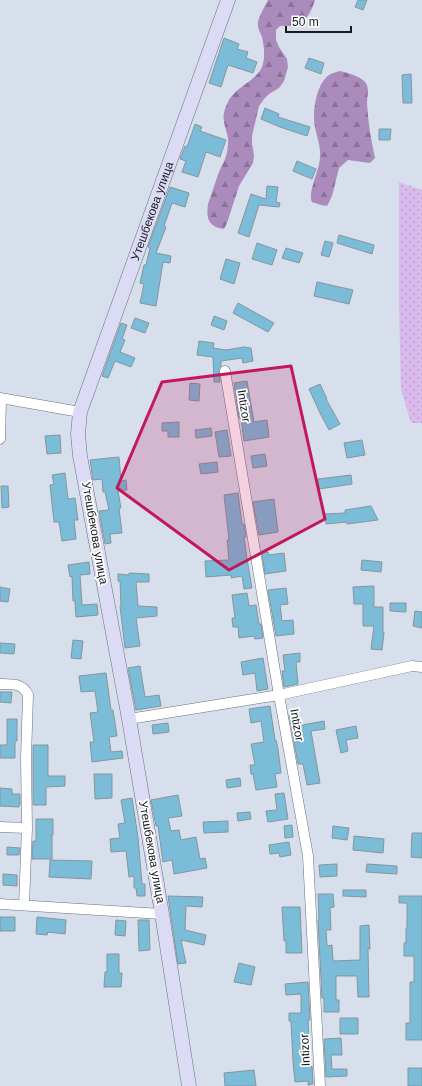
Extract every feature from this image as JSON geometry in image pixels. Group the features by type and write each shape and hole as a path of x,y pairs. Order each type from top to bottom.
{"main road":[{"name":"Утешбекова улица","path":"189,1086 129,719 80,456 78,434 80,412 228,0"}],"street":[{"name":"Intizor","path":"225,371 279,695 308,856 320,1086"},
{"path":"0,439 0,398 80,412"},
{"path":"129,719 279,695 412,666 422,667"},
{"path":"0,684 20,685 26,690 28,695 26,758 27,828 24,905"},
{"path":"0,828 27,828"},
{"path":"0,904 162,914"}],"highlighted area":[{"path":"291,366 325,519 229,570 117,488 162,382"}],"shaded area":[{"path":"399,182 422,190 422,423 411,423 401,389"}],"green space":[{"path":"268,0 315,0 310,13 303,21 294,25 280,26 276,30 276,40 287,59 288,67 284,81 279,88 264,99 259,106 252,136 254,155 253,163 239,186 224,229 219,228 211,224 209,221 207,209 227,152 228,138 224,123 224,112 230,98 256,75 263,64 263,43 258,28 258,22"},
{"path":"340,71 357,76 367,84 368,117 375,158 370,163 348,160 339,168 332,196 327,206 312,202 311,198 312,187 320,157 314,114 316,99 321,85 330,74"}],"building":[{"path":"358,0 367,0 363,10 355,7"},
{"path":"224,38 239,44 237,49 248,52 246,58 257,62 253,73 228,65 221,87 209,83"},
{"path":"309,58 324,63 321,74 305,68"},
{"path":"411,74 412,103 403,103 402,75"},
{"path":"265,108 279,114 278,117 310,127 307,136 261,119"},
{"path":"195,124 202,127 200,131 226,140 220,157 206,152 198,177 182,172 186,161 180,159 185,146 187,147"},
{"path":"379,129 391,129 390,140 379,140"},
{"path":"297,161 316,169 312,179 293,171"},
{"path":"267,186 278,187 276,202 280,203 279,207 259,205 249,237 238,233 251,194 266,199"},
{"path":"170,187 189,193 185,207 172,203 164,226 166,227 156,253 171,256 170,263 163,262 156,306 140,303 144,284 140,283 150,248 148,247"},
{"path":"339,235 374,245 372,254 337,243"},
{"path":"325,241 333,243 329,257 321,255"},
{"path":"257,243 277,250 272,265 252,259"},
{"path":"286,248 303,253 299,263 282,258"},
{"path":"226,259 240,263 234,284 220,279"},
{"path":"317,282 353,290 349,304 314,296"},
{"path":"238,303 274,323 268,332 233,313"},
{"path":"214,316 227,321 224,330 211,325"},
{"path":"135,318 149,323 145,333 131,328"},
{"path":"121,323 127,325 122,339 125,340 120,352 135,358 131,367 115,361 108,378 102,376"},
{"path":"199,341 214,343 213,348 226,350 244,347 251,348 253,361 243,363 242,358 221,361 221,366 219,368 220,382 214,382 213,357 197,355"},
{"path":"247,381 254,422 267,420 269,437 244,441 234,383"},
{"path":"190,383 200,384 199,401 189,400"},
{"path":"320,384 326,399 340,424 329,430 309,389"},
{"path":"179,422 179,437 168,437 168,431 162,431 162,423"},
{"path":"211,428 212,436 196,438 195,430"},
{"path":"227,430 231,456 219,457 215,432"},
{"path":"60,435 61,453 47,454 45,436"},
{"path":"362,440 365,455 347,458 344,443"},
{"path":"265,454 267,466 253,468 251,456"},
{"path":"119,457 121,481 126,480 127,490 118,491 121,508 119,508 122,533 110,534 111,543 105,544 99,511 109,510 105,492 103,492 102,479 93,480 90,460"},
{"path":"217,462 218,472 201,474 199,464"},
{"path":"65,473 68,499 75,498 78,520 74,520 76,539 62,541 59,522 54,522 50,485 54,484 52,475"},
{"path":"351,475 352,484 319,489 318,479"},
{"path":"1,486 8,486 9,507 2,508"},
{"path":"238,493 242,524 244,524 246,537 244,537 252,588 244,589 242,576 231,578 231,575 206,577 205,561 229,560 227,540 229,540 224,495"},
{"path":"274,499 278,532 259,535 253,502"},
{"path":"371,506 378,520 347,524 347,522 326,524 325,514 345,513 345,510"},
{"path":"268,552 269,555 284,553 286,571 265,574 262,553"},
{"path":"362,560 382,562 381,572 361,570"},
{"path":"89,562 90,574 80,575 82,605 97,604 98,615 76,617 75,601 73,601 72,576 70,577 68,565"},
{"path":"129,573 149,574 149,582 136,582 138,606 157,607 157,616 136,618 140,646 125,648 120,606 120,581 118,581 118,574 129,575"},
{"path":"374,586 374,607 383,607 384,632 382,650 371,649 374,626 363,626 363,604 354,604 353,587"},
{"path":"0,587 10,589 8,602 0,601"},
{"path":"286,588 288,604 280,605 282,621 293,620 294,634 276,636 268,590"},
{"path":"247,593 249,606 256,605 263,638 255,639 254,636 239,638 238,627 233,627 232,618 235,618 232,595"},
{"path":"390,603 406,603 406,612 390,611"},
{"path":"415,611 422,612 422,628 413,626"},
{"path":"73,640 83,641 81,659 71,658"},
{"path":"0,643 15,644 14,654 0,653"},
{"path":"300,653 300,662 296,662 298,684 284,687 282,671 285,671 283,655"},
{"path":"263,658 268,689 257,691 255,673 243,675 241,662"},
{"path":"140,666 145,697 159,695 161,706 136,710 128,668"},
{"path":"106,673 111,710 113,710 117,736 109,737 111,752 122,751 123,758 92,762 90,742 94,742 90,713 98,712 95,691 81,692 79,676"},
{"path":"0,692 12,692 11,703 0,702"},
{"path":"270,706 281,773 275,774 277,787 256,790 250,765 255,765 251,744 264,742 261,721 251,723 249,709"},
{"path":"294,713 296,726 324,721 325,729 311,731 320,783 307,785 303,764 298,764 289,714"},
{"path":"7,719 17,719 15,758 0,758 0,745 7,745"},
{"path":"168,723 169,732 153,734 152,725"},
{"path":"356,726 358,738 346,740 348,751 341,753 336,730"},
{"path":"33,745 48,745 48,776 65,776 65,786 46,787 46,805 33,805"},
{"path":"94,774 112,774 112,798 95,799"},
{"path":"240,778 241,786 227,788 226,780"},
{"path":"0,788 12,789 12,794 20,794 19,807 0,806"},
{"path":"284,793 288,819 268,822 266,811 277,810 275,794"},
{"path":"178,795 182,816 168,818 171,831 179,830 181,840 196,837 200,859 205,858 207,868 174,874 172,860 163,862 158,826 156,826 151,800"},
{"path":"132,798 138,837 142,884 145,884 145,896 137,896 136,888 134,888 134,876 129,877 126,851 111,852 110,839 120,838 118,824 125,823 121,800"},
{"path":"250,812 251,819 238,821 237,813"},
{"path":"36,819 53,819 52,859 32,859 33,841 36,841"},
{"path":"228,821 228,832 204,833 203,822"},
{"path":"292,825 293,837 285,838 284,826"},
{"path":"333,826 349,828 347,840 332,838"},
{"path":"412,833 422,833 422,858 411,857"},
{"path":"354,836 384,839 383,853 353,850"},
{"path":"289,842 291,855 280,857 279,853 270,854 269,845"},
{"path":"7,847 20,848 19,855 7,855"},
{"path":"50,860 92,861 91,879 49,877"},
{"path":"337,864 337,876 320,877 319,865"},
{"path":"367,864 397,866 397,874 366,872"},
{"path":"3,874 17,875 17,886 3,885"},
{"path":"343,890 366,890 366,897 343,896"},
{"path":"318,894 333,894 334,907 330,908 331,930 326,930 327,946 332,945 333,961 360,960 360,926 369,925 369,997 358,997 357,976 336,976 336,1000 339,1000 339,1012 324,1012 318,920"},
{"path":"168,896 203,897 202,907 186,906 185,930 206,935 204,945 181,940 186,963 178,964"},
{"path":"399,896 422,896 422,1040 406,1040 406,1023 410,1023 410,982 414,982 414,956 404,956 404,943 406,943 407,928 407,903 399,903"},
{"path":"282,907 300,907 302,953 286,953"},
{"path":"0,917 15,917 15,931 0,931"},
{"path":"37,917 66,920 65,934 48,932 47,935 36,934"},
{"path":"116,920 126,921 125,936 115,935"},
{"path":"138,920 149,920 150,950 139,951"},
{"path":"107,954 119,954 119,973 122,973 121,987 104,987 105,972 107,972"},
{"path":"239,963 255,967 251,985 234,982"},
{"path":"308,982 310,1066 312,1066 313,1084 308,1085 308,1081 295,1082 291,1021 289,1021 289,1013 301,1013 301,994 286,995 285,984"},
{"path":"340,1018 358,1018 358,1034 340,1034"},
{"path":"341,1038 342,1055 331,1055 332,1069 347,1069 347,1076 326,1077 324,1039"},
{"path":"408,1068 422,1068 422,1086 408,1086"},
{"path":"254,1070 256,1086 225,1086 224,1073"}]}
